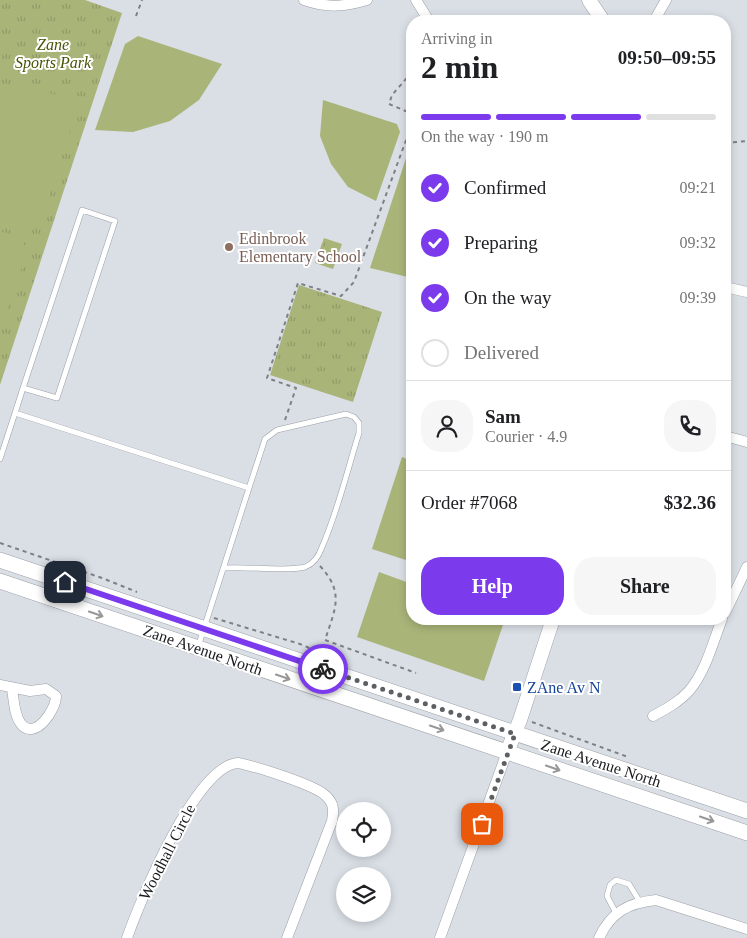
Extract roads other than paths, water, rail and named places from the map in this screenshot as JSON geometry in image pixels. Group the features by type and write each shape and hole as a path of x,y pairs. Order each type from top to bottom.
{"main road":[{"name":"Zane Avenue North","path":"0,560 747,811"},
{"name":"Zane Avenue North","path":"0,581 747,833"}],"street":[{"path":"304,0 326,6 339,7 367,0"},
{"path":"416,0 425,15"},
{"path":"590,0 600,15"},
{"path":"657,15 666,0"},
{"path":"731,288 747,292"},
{"path":"731,438 747,442"},
{"path":"731,601 747,568"},
{"path":"440,938 515,734 551,625"},
{"path":"653,716 676,702 689,691 699,677 720,625"},
{"path":"0,685 12,689 30,691 46,689 56,696 53,710 41,724 34,728 28,728 21,724 18,718 12,689"},
{"name":"Woodhall Circle","path":"127,938 148,886 190,804 218,771 231,764 238,763 318,790 332,803 334,811 332,821 288,938"},
{"path":"599,938 606,924 616,913 640,902 656,900 747,929"}],"lane":[{"path":"0,458 82,210 115,221 56,398 24,388"},
{"path":"15,413 249,488"},
{"path":"198,648 265,439 276,431 346,414 354,417 359,423 359,433 322,548 315,560 307,566 298,568 244,566 224,568"},
{"path":"616,913 608,896 610,885 616,880 629,884 640,902"}],"place":[{"name":"Edinbrook Elementary School","path":"229,247"},
{"name":"ZAne Av N","path":"517,687"}],"park label":[{"name":"Zane Sports Park","path":"53,53"}]}
